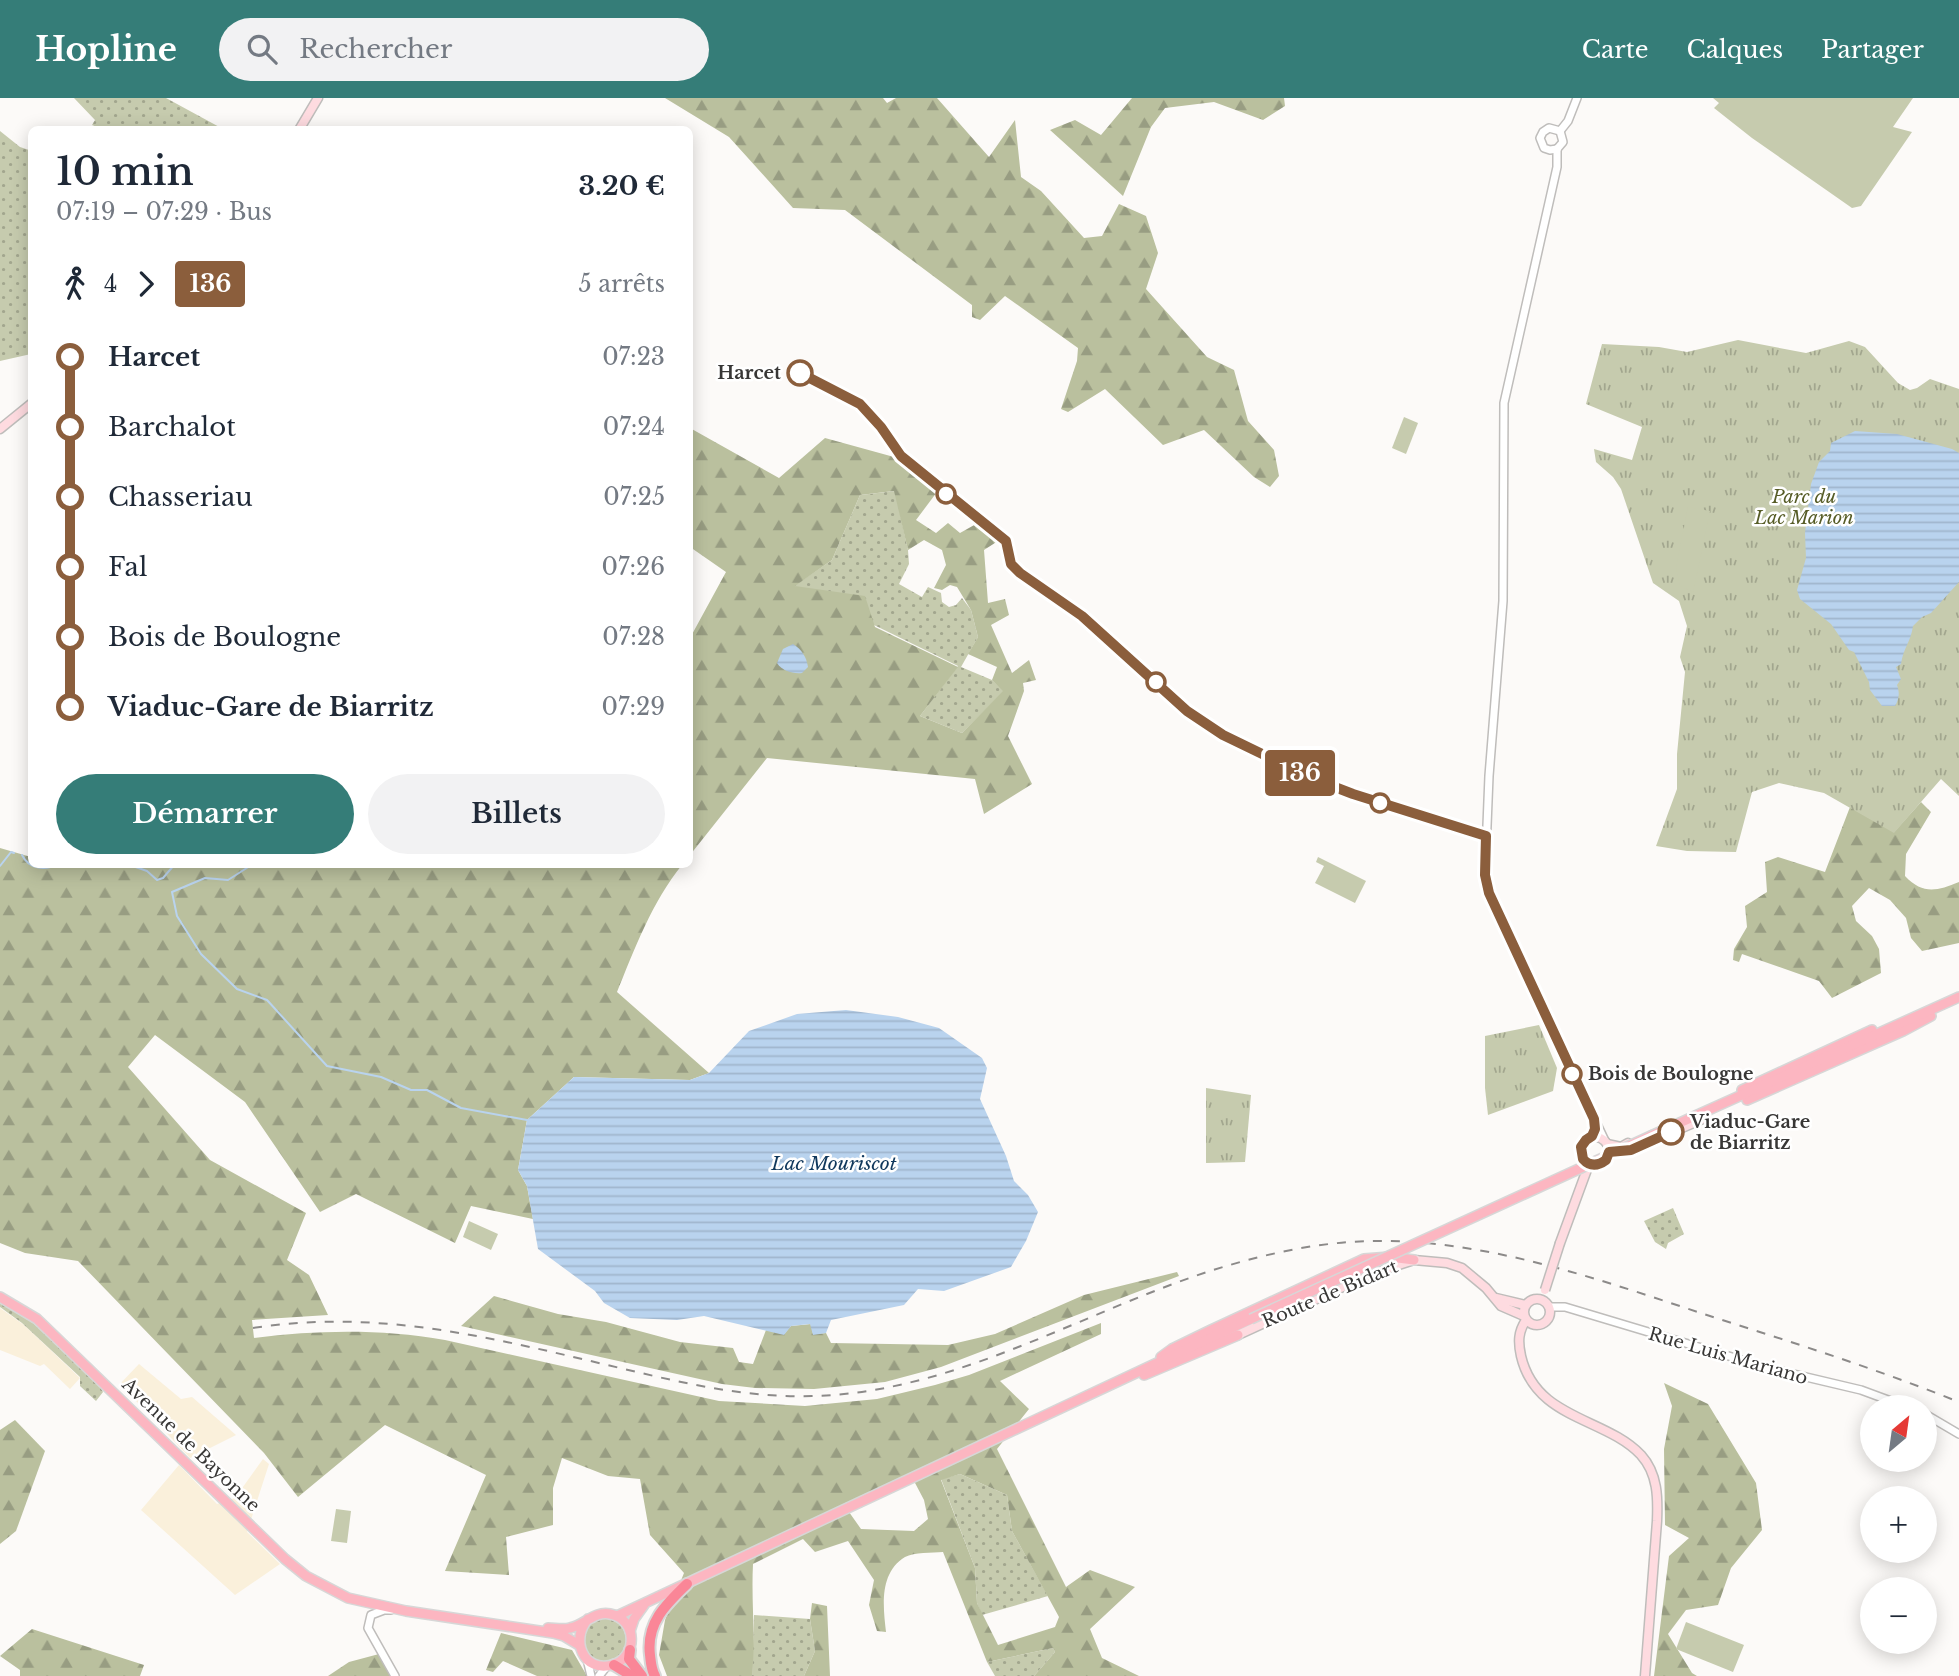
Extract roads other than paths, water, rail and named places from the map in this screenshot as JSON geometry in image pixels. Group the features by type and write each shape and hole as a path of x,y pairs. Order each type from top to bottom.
{"highway":[{"path":"655,1676 649,1644 653,1626 663,1608 687,1584"},
{"path":"630,1650 629,1658 642,1676"},
{"path":"610,1665 632,1676"}],"main road":[{"path":"301,126 318,98"},
{"path":"0,429 28,406"},
{"path":"617,1616 1251,1319 1956,999"},
{"path":"1607,1146 1621,1146 1854,1038 1933,1004 1956,999"},
{"path":"1607,1146 1606,1160 1602,1163 1589,1164 1580,1151 1583,1143 1592,1136 1607,1146 1631,1150 1903,1031 1956,999"},
{"path":"1525,1318 1534,1325 1544,1323 1550,1316 1543,1295 1589,1164"},
{"path":"1143,1369 1172,1349 1364,1259 1390,1257 1414,1260"},
{"name":"Route de Bidart","path":"1237,1335 1371,1274 1414,1260 1457,1266 1476,1278 1501,1306 1525,1318"},
{"path":"1543,1295 1530,1300 1525,1306 1520,1351 1527,1371 1551,1402 1574,1417 1621,1438 1641,1455 1653,1473 1658,1500 1645,1676"},
{"name":"Avenue de Bayonne","path":"0,1297 37,1320 295,1567 326,1589 368,1602"},
{"name":"Route de Bidart","path":"1496,1298 1525,1306"},
{"path":"1080,1399 1237,1335"},
{"path":"368,1602 406,1612 553,1633 579,1645 586,1658 593,1663 610,1665 626,1656 630,1650 630,1631 634,1619 645,1603"},
{"path":"368,1602 545,1628 569,1629 602,1613 617,1616 628,1625 630,1631"},
{"path":"579,1645 580,1631 588,1619"}],"street":[{"path":"1560,131 1568,121 1577,98"},
{"path":"1557,149 1544,148 1540,138 1549,128 1560,131"},
{"path":"1560,131 1563,142 1557,149 1557,167 1504,403 1503,601 1489,776 1485,875 1489,893 1607,1146"},
{"path":"1592,1136 1595,1129 1594,1119"},
{"name":"Rue Luis Mariano","path":"1549,1307 1565,1307 1772,1370 1875,1395"},
{"path":"1937,1422 1959,1434"},
{"path":"395,1676 368,1628 368,1619 384,1610 406,1612"},
{"path":"586,1658 591,1676"},
{"path":"599,1676 610,1665"}],"water":[{"path":"1855,431 1897,434 1959,453 1959,582 1931,613 1913,626 1901,664 1896,667 1901,679 1897,685 1899,696 1895,706 1882,706 1870,690 1869,682 1854,652 1849,650 1831,624 1800,599 1797,590 1806,558 1805,533 1811,484 1819,462 1830,451 1831,443"},
{"path":"793,644 806,660 808,667 802,673 788,671 777,663 783,649"},
{"name":"Lac Mouriscot","path":"846,1010 898,1017 939,1028 982,1058 987,1068 980,1099 1006,1156 1014,1181 1028,1195 1038,1212 1011,1267 944,1291 918,1289 904,1305 831,1320 826,1333 813,1335 810,1324 791,1326 784,1335 704,1316 677,1320 630,1318 604,1303 595,1291 538,1249 527,1186 518,1170 527,1120 574,1077 690,1080 709,1073 749,1031 797,1014"}],"waterway":[{"path":"0,866 11,852 14,853"},
{"path":"22,855 28,862"},
{"path":"138,868 147,871 157,880 163,878 172,868"},
{"path":"247,868 228,880 205,878 172,892 177,916 201,954 237,989 267,1000 327,1066 381,1077 411,1090 427,1090 461,1108 527,1120"}],"railway":[{"path":"253,1328 300,1323 392,1324 483,1337 715,1388 763,1395 812,1396 864,1392 964,1367 1158,1290 1247,1260 1330,1244 1416,1242 1504,1255 1590,1277 1838,1358 1959,1402"}],"place":[{"name":"Harcet","path":"800,373"},
{"name":"Bois de Boulogne","path":"1572,1074"},
{"name":"Viaduc-Gare de Biarritz","path":"1671,1132"}],"park label":[{"name":"Parc du Lac Marion","path":"1804,507"}]}
